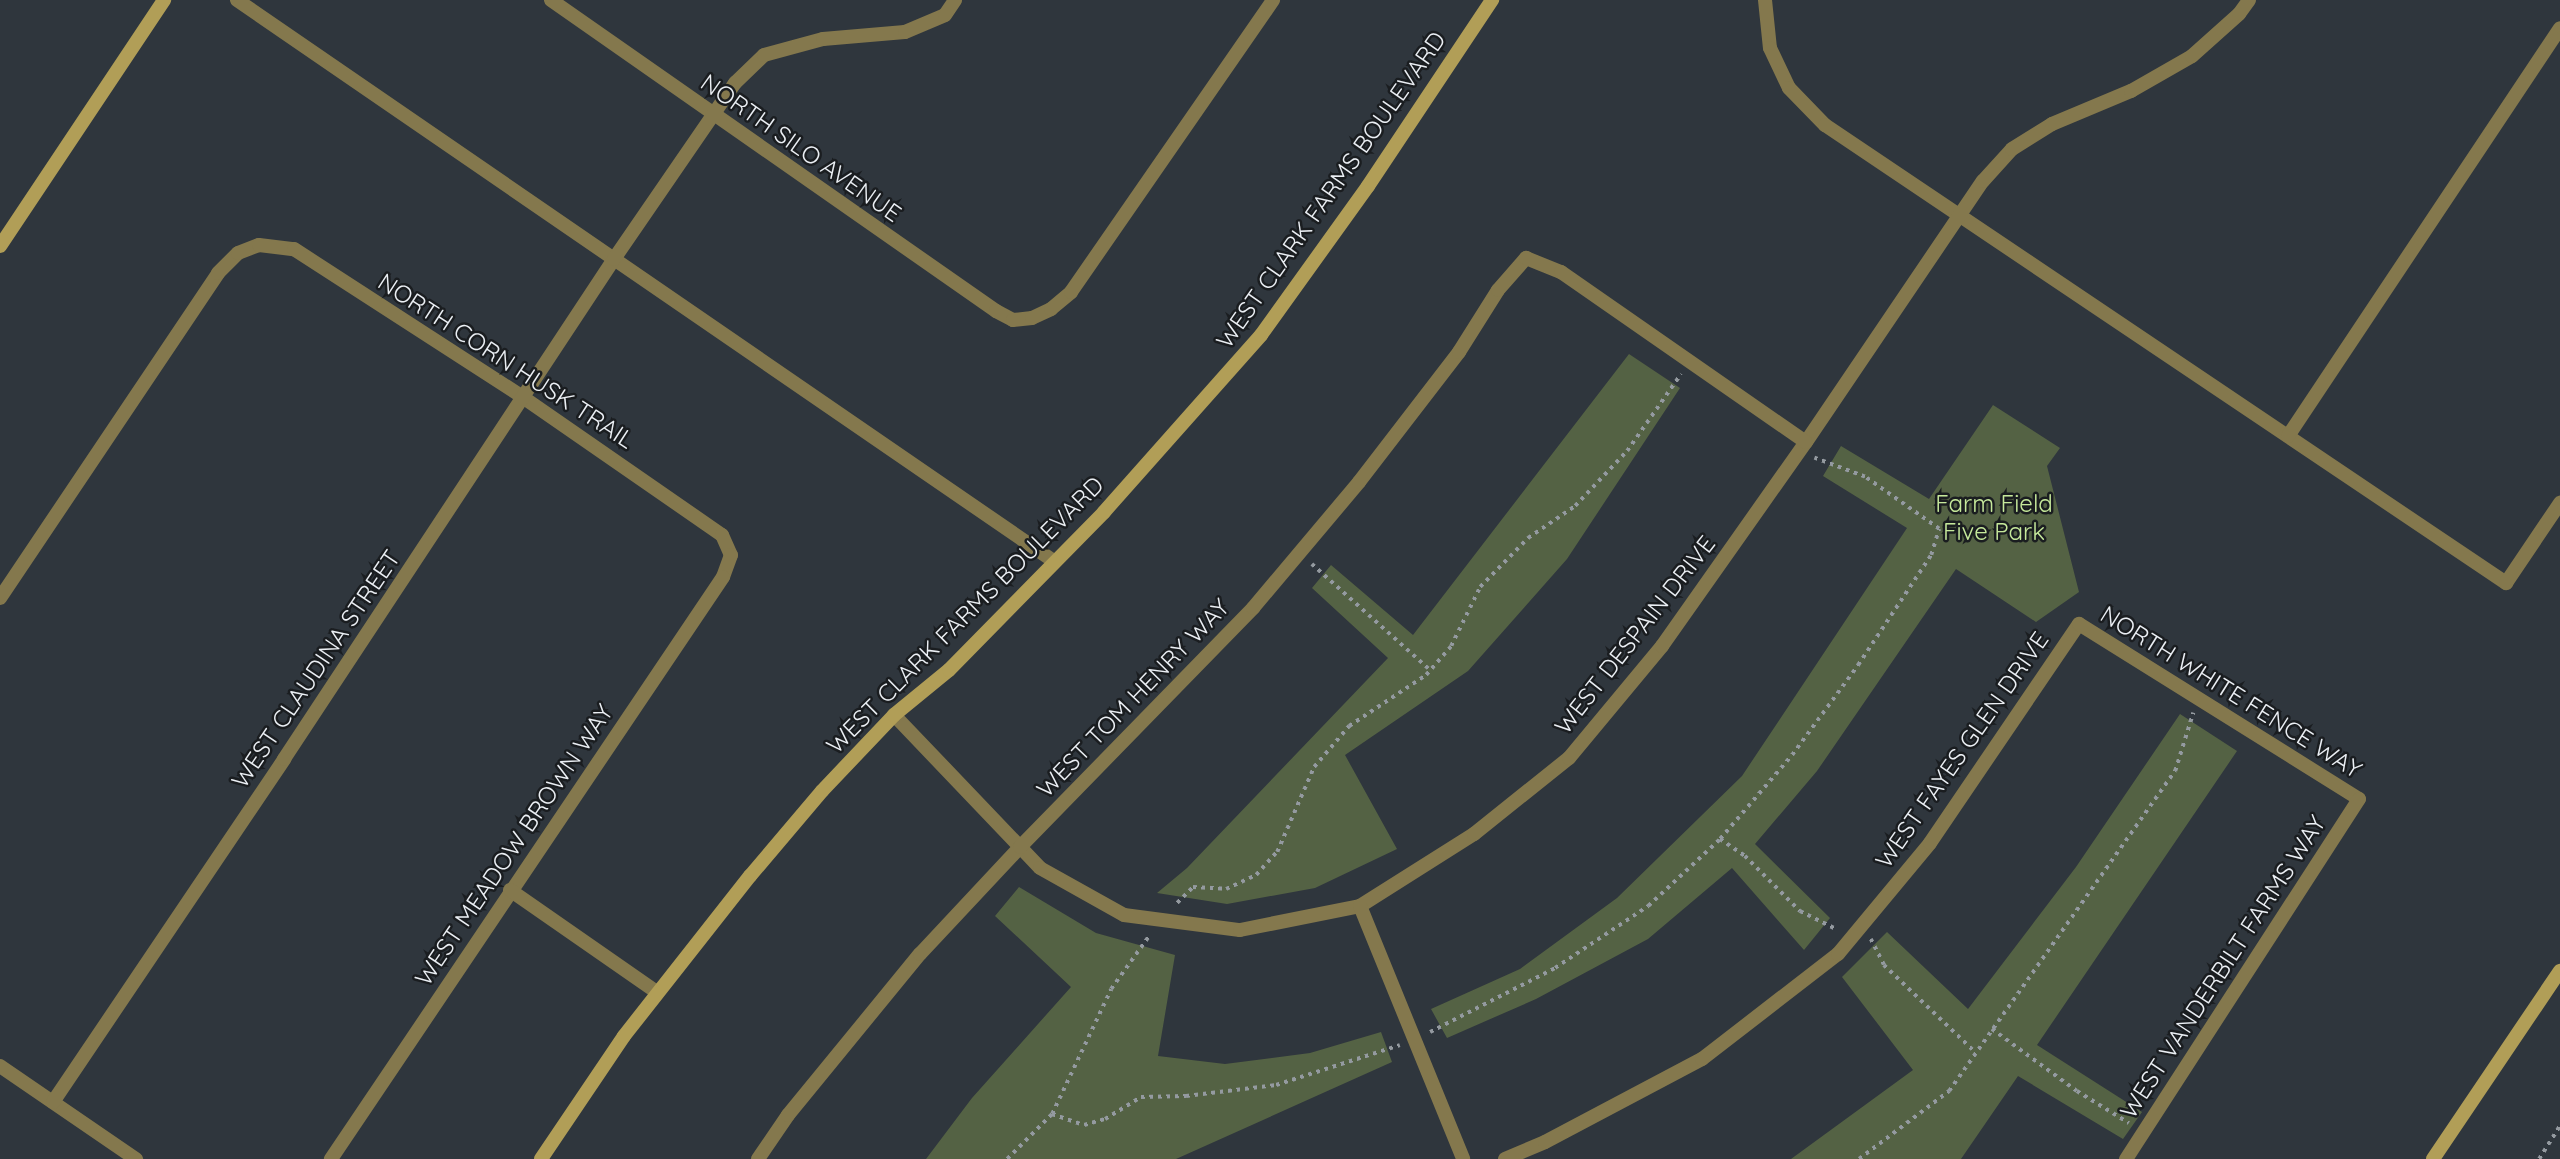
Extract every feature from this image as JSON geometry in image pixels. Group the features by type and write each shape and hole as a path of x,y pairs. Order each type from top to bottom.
{"street":[{"path":"0,246 164,0"},
{"path":"237,0 1055,562"},
{"name":"NORTH SILO AVENUE","path":"551,0 713,115 996,311 1013,320 1032,318 1051,309 1071,292 1273,0"},
{"name":"WEST CLAUDINA STREET","path":"53,1102 614,259 735,83 764,55 823,39 905,32 944,15 955,0"},
{"name":"WEST CLARK FARMS BOULEVARD","path":"541,1159 657,992 822,791 894,715 949,670 1104,512 1261,335 1368,186 1492,0"},
{"path":"1765,0 1770,48 1789,88 1825,125 2506,583 2560,503"},
{"name":"WEST DESPAIN DRIVE","path":"894,715 1040,868 1124,915 1240,930 1360,906 1474,834 1569,758 1662,646 1803,447 1983,181 2012,149 2052,124 2131,91 2192,56 2239,14 2249,0"},
{"path":"2288,436 2560,28"},
{"name":"NORTH CORN HUSK TRAIL","path":"0,598 218,273 238,253 259,245 294,249 524,398 722,535 731,555"},
{"name":"WEST TOM HENRY WAY","path":"758,1159 788,1115 920,954 1020,847 1253,608 1300,553 1359,482 1459,352 1498,290 1526,258 1561,272 1690,361"},
{"path":"1690,361 1803,447"},
{"name":"WEST MEADOW BROWN WAY","path":"331,1159 723,577 731,555"},
{"name":"NORTH WHITE FENCE WAY","path":"2079,624 2359,799"},
{"name":"WEST FAYES GLEN DRIVE","path":"1504,1159 1545,1142 1702,1059 1838,954 1930,843 2079,624"},
{"name":"WEST VANDERBILT FARMS WAY","path":"2126,1159 2359,799"},
{"path":"510,890 657,992"},
{"path":"1360,906 1463,1159"},
{"path":"2434,1159 2560,971"},
{"path":"0,1066 136,1159"}],"path":[{"path":"1007,1159 1052,1114 1111,989 1161,919 1192,887 1226,889 1256,876 1277,852 1314,767 1349,726 1430,670 1451,646 1480,587 1528,538 1575,506 1627,451 1690,361"},
{"path":"1052,1114 1084,1125 1105,1119 1141,1097 1186,1096 1276,1085 1415,1040 1567,960 1648,906 1720,839 1792,755 1858,665 1931,555 1939,528 1866,477 1803,447"},
{"path":"1300,553 1430,670"},
{"path":"1859,1159 1949,1091 2175,771 2197,698"},
{"path":"1720,839 1745,856 1800,911 1839,930 1863,923 1884,965 1976,1053"},
{"path":"1992,1029 2077,1091 2144,1132"},
{"path":"2539,1159 2560,1125"}],"green space":[{"path":"1629,354 1680,388 1567,559 1468,671 1345,755 1397,849 1315,888 1227,904 1157,893 1187,868 1388,658 1312,588 1331,565 1413,635"},
{"name":"Farm Field Five Park","path":"1993,405 2060,448 2047,466 2079,592 2036,622 1956,569 1817,771 1755,844 1830,918 1804,950 1732,868 1648,939 1536,999 1447,1038 1431,1009 1520,969 1617,898 1742,776 1907,528 1823,476 1841,446 1929,499"},
{"path":"2180,714 2237,751 2037,1045 2142,1112 2123,1139 2018,1076 1961,1159 1791,1159 1913,1070 1842,977 1887,932 1968,1009 2076,867"},
{"path":"1019,887 1096,933 1175,955 1158,1056 1225,1064 1310,1053 1381,1032 1392,1062 1176,1159 926,1159 972,1098 1071,987 995,916"}]}
